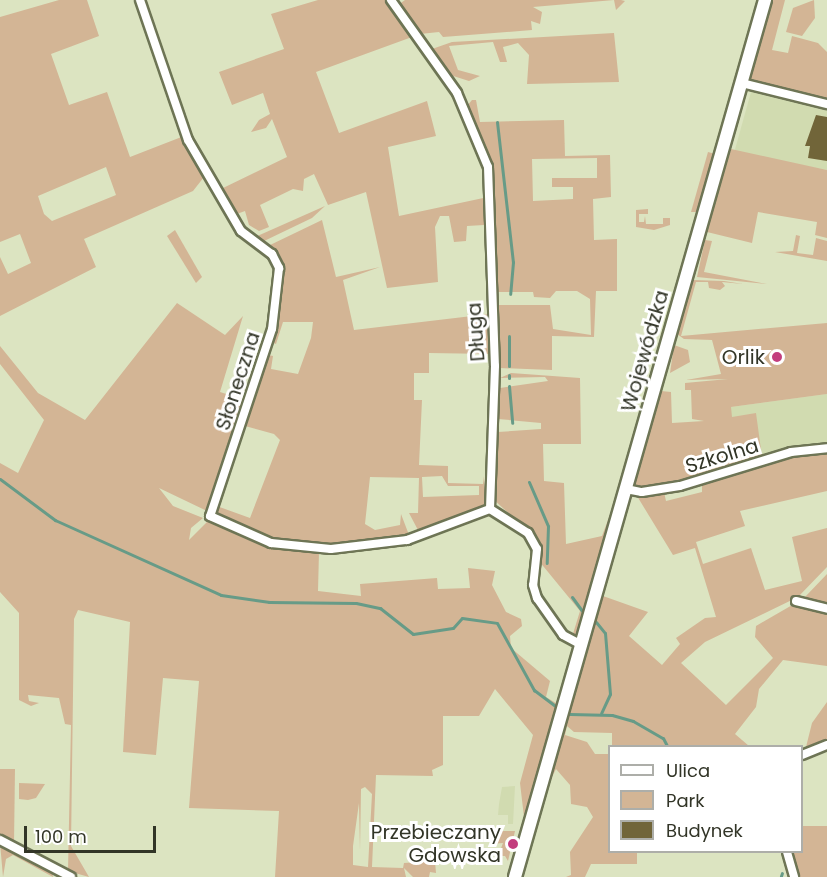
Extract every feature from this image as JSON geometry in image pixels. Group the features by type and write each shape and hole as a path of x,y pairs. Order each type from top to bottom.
{"main road":[{"name":"Wojewódzka","path":"515,877 765,0"}],"street":[{"name":"Słoneczna","path":"140,0 188,140 241,231 272,254 279,268 272,329 210,516 271,543 332,549 407,540 490,509"},
{"name":"Długa","path":"391,0 457,93 488,167 495,366 490,509"},
{"path":"742,83 827,104"},
{"name":"Szkolna","path":"626,489 673,487 791,452 827,448"},
{"path":"490,509 528,533 537,549 533,585 537,598 563,635 582,645"},
{"path":"796,601 827,609"},
{"path":"803,754 827,745"},
{"path":"0,840 71,877"},
{"path":"787,853 794,877"}],"shaded area":[{"path":"751,92 827,108 827,170 734,153"},
{"path":"827,394 827,442 758,459 709,443 702,411"},
{"path":"515,786 513,824 508,824 508,815 498,815 502,787"}],"green space":[{"path":"59,0 87,0 99,36 51,54 69,105 107,92 130,157 184,136 204,177 193,191 84,239 96,267 0,316 0,257 8,274 31,263 20,234 0,242 0,17","holes":["106,167 116,195 52,221 44,214 38,196"]},
{"path":"318,0 387,0 412,37 316,72 339,133 427,101 436,136 388,147 399,216 488,197 485,249 484,225 467,226 466,241 454,242 449,216 440,216 435,227 438,282 387,288 366,192 328,205 314,174 304,179 303,191 293,189 260,205 269,227 259,231 249,225 245,211 234,215 221,189 287,157 272,119 266,128 251,132 259,120 270,114 263,93 232,105 219,72 284,49 271,14"},
{"path":"405,0 614,0 533,7 542,12 540,24 531,21 532,30 443,37 439,32 420,34 398,5"},
{"path":"614,0 621,0 625,1 616,10"},
{"path":"773,0 785,0 772,50 788,53 792,36 818,43 827,52 827,102 750,80"},
{"path":"814,0 815,18 802,36 786,32 793,8"},
{"path":"614,33 619,82 527,84 529,55 518,43 503,47 507,62 500,62 493,42 449,46 458,70 480,76 469,81 447,74 432,49 452,42"},
{"path":"472,100 476,100 480,122 564,120 565,156 610,155 611,197 593,199 594,240 617,239 617,291 596,291 594,337 552,336 552,370 500,368 495,305 550,305 553,329 591,335 590,299 577,291 556,291 550,298 534,297 533,292 495,292 488,158 467,106","holes":["597,158 597,178 552,178 552,187 573,187 573,199 533,201 532,159"]},
{"path":"731,149 827,170 827,238 815,235 817,222 758,212 752,243 707,232"},
{"path":"708,152 715,154 699,212 691,212"},
{"path":"325,206 312,218 262,242 253,238"},
{"path":"648,209 648,214 639,214 639,222 644,222 645,216 646,224 663,224 663,218 670,218 670,225 654,230 636,227 636,210"},
{"path":"322,220 336,277 380,267 343,280 354,330 489,314 491,354 429,353 429,373 414,373 414,400 422,400 419,465 448,466 448,483 483,484 484,476 486,509 419,532 409,513 418,513 419,478 370,477 365,524 375,530 400,525 401,514 409,535 315,547 275,541 214,512 214,505 250,518 280,440 274,434 245,426 268,355 273,356 271,369 298,374 311,338 313,322 283,322 276,344 271,342 282,276 268,246","holes":["442,476 448,486 479,486 479,495 423,497 422,477"]},
{"path":"175,230 202,277 196,283 167,236"},
{"path":"796,235 800,236 797,253 813,255 816,238 827,241 827,261 775,252 793,251"},
{"path":"705,240 712,241 704,272 767,284 697,277"},
{"path":"693,280 724,281 743,284 722,282 725,286 720,290 709,288 708,282 696,282 681,336 827,323 827,394 731,407 732,417 756,413 762,457 650,489 633,487 661,391 671,392 672,423 704,421 692,419 691,390 685,390 685,383 728,379 686,380 721,374 712,340 684,339 677,334"},
{"path":"177,303 225,335 243,316 220,392 245,400 207,511 159,488 173,506 203,518 191,528 189,540 209,520 261,542 319,552 318,591 361,596 360,584 437,578 438,589 470,588 468,568 495,571 492,585 506,612 521,619 522,626 510,636 511,648 550,681 546,697 559,705 524,817 520,783 533,735 495,689 479,716 443,716 443,765 432,770 433,776 376,775 372,867 403,868 404,863 435,861 436,873 430,872 429,877 413,877 404,868 406,877 275,877 279,811 189,808 199,681 163,678 156,755 123,752 130,622 78,610 74,619 71,846 89,877 68,871 71,725 65,724 59,698 28,695 29,701 39,703 31,706 19,700 19,613 0,592 0,463 18,473 44,420 0,364 0,346 38,393 85,420","holes":["365,787 372,794 368,867 353,865 353,846 359,803 360,851 361,789"]},
{"path":"674,345 688,350 690,362 670,373"},
{"path":"511,373 580,378 581,444 543,444 544,481 564,483 566,544 602,536 620,488 576,639 572,637 580,611 539,561 529,532 492,498 498,432 541,429 541,423 498,419 500,388 548,381 545,377 500,378"},
{"path":"827,451 827,491 740,511 745,526 696,542 703,564 751,548 765,590 802,581 792,537 827,528 827,567 798,597 705,642 681,663 726,705 773,658 755,637 756,626 794,604 827,612 827,666 783,660 759,689 756,707 735,734 748,745 612,745 612,733 574,732 567,726 565,735 587,742 595,754 608,754 608,853 637,853 637,864 591,864 585,877 566,877 571,875 570,852 593,817 587,807 571,804 570,785 556,769 547,787 603,596 648,612 629,636 662,665 680,644 676,638 705,618 716,617 695,548 673,555 637,496 664,492 666,501 702,492 702,484 790,455"},
{"path":"827,574 827,605 803,599 805,597"},
{"path":"827,702 827,743 805,751 812,723"},
{"path":"0,769 15,769 14,843 0,836"},
{"path":"19,783 45,784 36,798 28,800 19,799"},
{"path":"803,826 827,826 827,877 797,877 790,853 803,853"},
{"path":"487,831 515,831 508,861 505,856 498,856 503,843 491,844"},
{"path":"0,843 52,871 53,877 13,855 6,859 3,877"}],"building":[{"path":"816,115 827,117 827,161 808,158 810,146 805,146"}],"waterway":[{"path":"497,122 513,262 510,294"},
{"path":"509,336 509,366"},
{"path":"509,386 512,423"},
{"path":"0,479 55,520 221,595 269,602 356,603 380,608 413,634 453,628 462,618 497,623 534,690 558,708"},
{"path":"529,482 548,526 547,563"},
{"path":"572,597 582,611"},
{"path":"596,622 605,633 610,694 601,713"},
{"path":"570,714 612,715 633,721 663,738 666,745"}],"place":[{"name":"Orlik","path":"777,357"},
{"name":"Przebieczany Gdowska","path":"513,844"}]}
